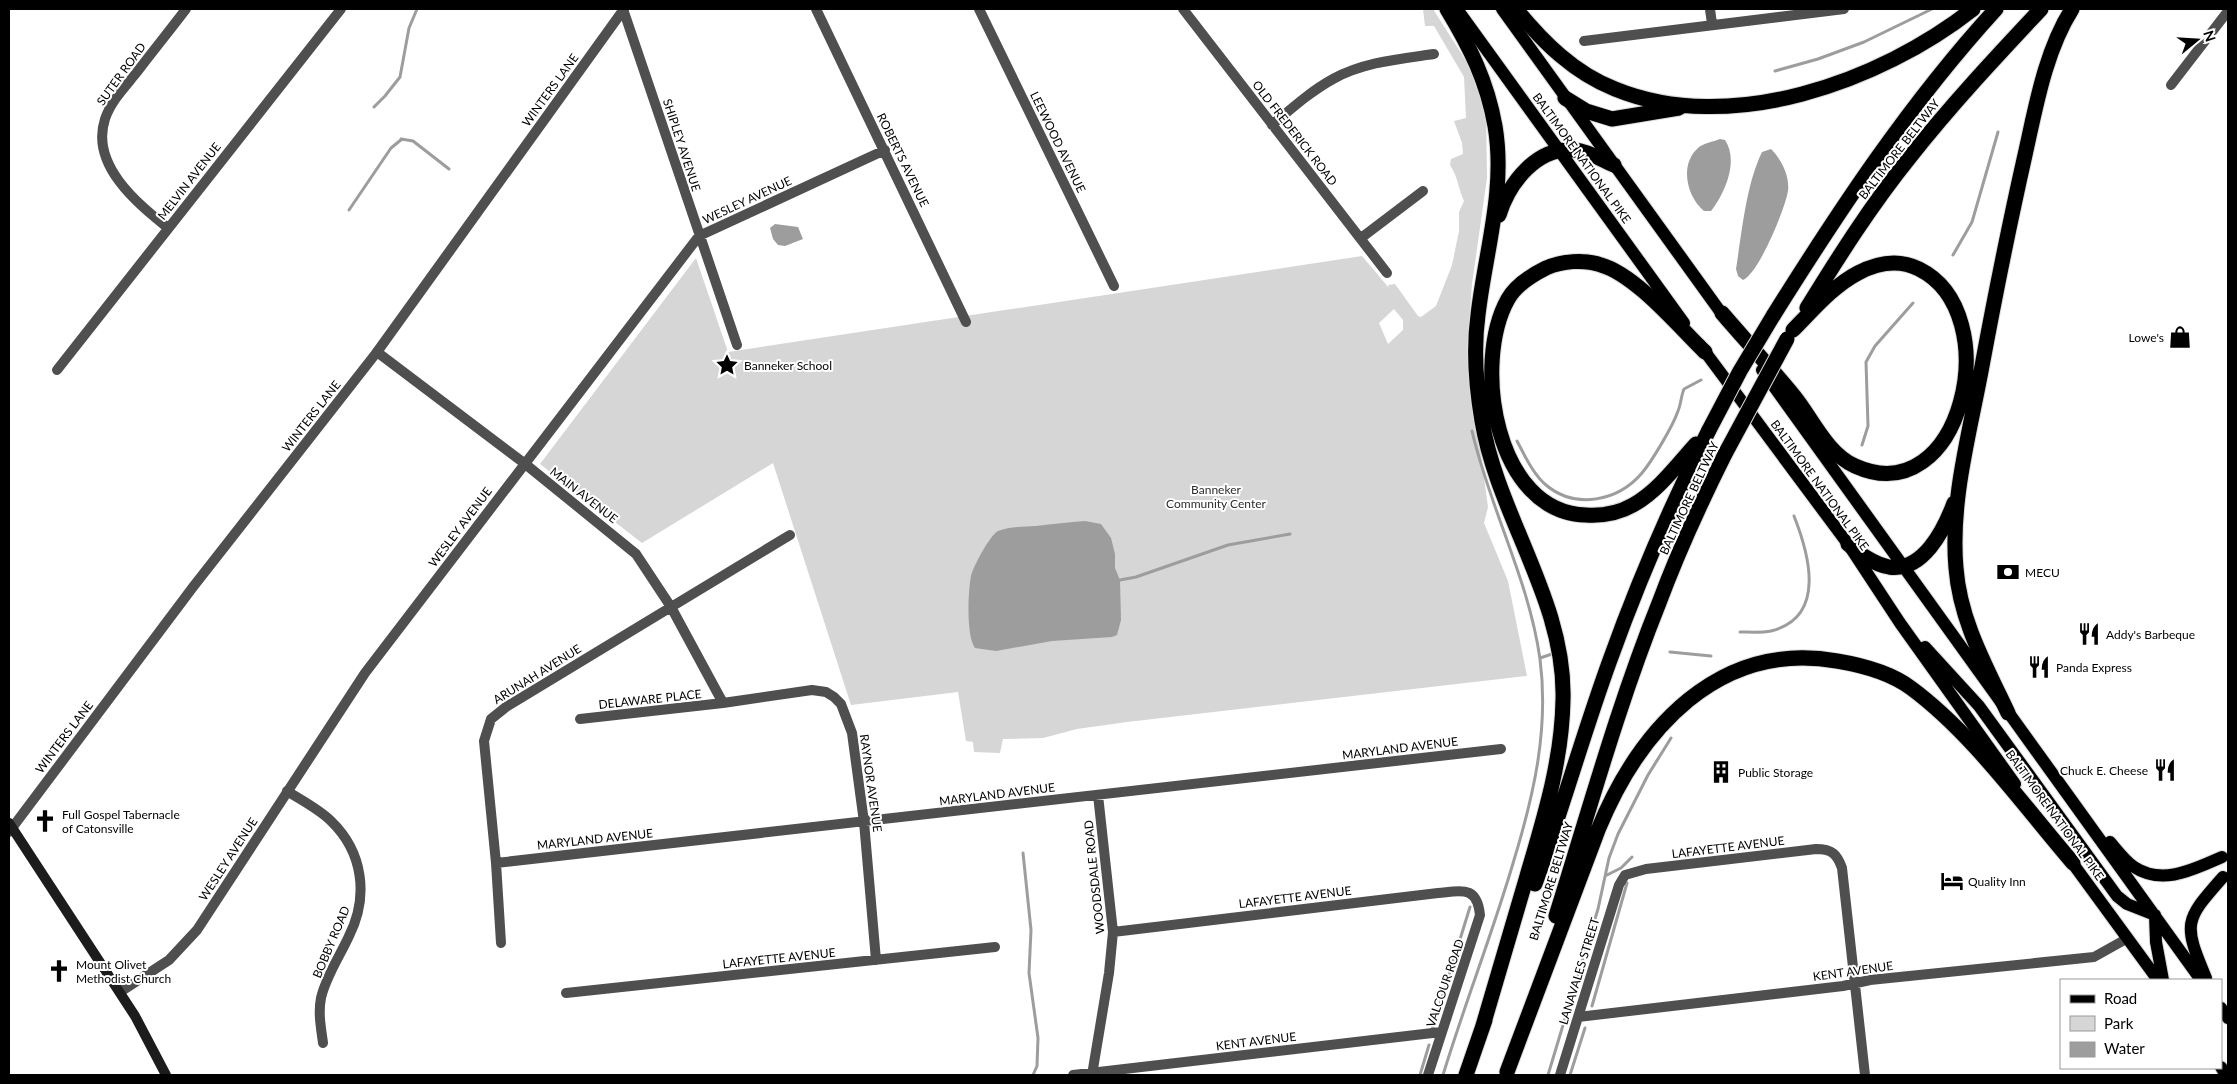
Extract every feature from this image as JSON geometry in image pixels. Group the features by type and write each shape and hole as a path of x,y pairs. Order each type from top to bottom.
{"highway":[{"path":"1447,9 1477,63 1495,127 1497,158 1492,233 1484,272 1476,338 1477,384 1482,424 1497,478 1545,599 1562,676 1563,698 1552,788 1482,1029"},
{"path":"1516,9 1550,47 1569,63 1614,89 1685,106 1710,107 1764,101 1862,74 1916,48 1941,33 1973,9"},
{"name":"BALTIMORE BELTWAY","path":"1466,1075 1536,879 1609,662 1662,528 1708,430 1772,316 1847,200 1923,95 1996,9"},
{"name":"BALTIMORE BELTWAY","path":"1507,1073 1634,668 1685,538 1725,454 1790,334 1871,210 1908,158 1946,112 2041,9"},
{"path":"2008,713 1972,638 1961,601 1955,550 1960,485 2006,239 2036,105 2054,46 2072,9"},
{"path":"1565,98 1586,112 1612,119 1685,106"},
{"path":"1492,233 1502,205 1510,190 1522,173 1546,155 1574,150 1587,153 1614,166"},
{"path":"1705,352 1624,276 1602,265 1568,262 1550,266 1536,273 1509,297 1501,314 1495,336 1492,362 1492,390 1496,415 1503,439 1522,480 1534,494 1549,506 1581,515 1600,516 1633,505 1649,494 1708,430"},
{"path":"1722,314 1795,397 1833,449 1853,466 1866,471 1892,474 1909,470 1924,462 1937,449 1957,414 1966,374 1966,356 1964,338 1955,308 1942,285 1929,274 1901,263 1886,263 1870,267 1856,274 1832,291 1790,334"},
{"path":"1848,544 1879,564 1889,567 1903,567 1916,561 1931,546 1950,513 1960,485"},
{"path":"1507,1073 1598,830 1625,774 1662,725 1686,701 1711,684 1740,669 1773,661 1797,658 1822,658 1850,663 1878,672 1909,687 1962,732 2072,863"}],"main road":[{"name":"BALTIMORE NATIONAL PIKE","path":"1457,9 1705,352 1848,544 1900,623 2157,979"},
{"name":"BALTIMORE NATIONAL PIKE","path":"1502,9 2200,979"},
{"path":"1900,623 1938,661 1978,706 2117,896 2127,904 2155,915 2156,942 2164,979"},
{"path":"2082,816 2135,867 2159,876 2185,872 2222,857"},
{"path":"10,828 120,992 166,1075"},
{"path":"2207,979 2195,952 2190,927 2198,904 2223,877"}],"street":[{"name":"SUTER ROAD","path":"168,228 145,210 112,170 103,146 103,133 104,121 116,98 186,9"},
{"name":"MELVIN AVENUE","path":"57,370 341,9"},
{"name":"SHIPLEY AVENUE","path":"624,9 737,345"},
{"name":"WINTERS LANE","path":"10,828 193,587 377,352 624,9"},
{"name":"ROBERTS AVENUE","path":"816,9 966,322"},
{"name":"LEEWOOD AVENUE","path":"979,9 1114,286"},
{"name":"OLD FREDERICK ROAD","path":"1183,9 1387,273"},
{"path":"1710,9 1712,24"},
{"path":"1584,41 1844,9"},
{"path":"2171,85 2227,15"},
{"path":"1272,125 1318,87 1334,78 1370,65 1434,54"},
{"name":"WESLEY AVENUE","path":"120,992 155,970 183,947 197,930 365,674 699,236 885,150"},
{"path":"1361,238 1423,191"},
{"name":"MAIN AVENUE","path":"377,352 524,464 636,554 671,607 723,703"},
{"name":"ARUNAH AVENUE","path":"501,943 496,863 484,741 491,719 506,707 790,535"},
{"name":"RAYNOR AVENUE","path":"723,703 812,690 826,692 841,704 852,733 864,822 876,960"},
{"name":"DELAWARE PLACE","path":"580,719 723,703"},
{"name":"MARYLAND AVENUE","path":"496,863 1501,748"},
{"name":"BOBBY ROAD","path":"287,791 329,819 341,832 350,845 360,875 360,905 356,920 321,998 319,1018 323,1043"},
{"name":"WOODSDALE ROAD","path":"1092,1074 1109,973 1113,932 1098,795"},
{"name":"LAFAYETTE AVENUE","path":"1625,875 1646,869 1816,849 1827,849 1834,852 1842,868 1856,983"},
{"name":"LANAVALES STREET","path":"1560,1075 1618,885 1625,875"},
{"name":"LAFAYETTE AVENUE","path":"1113,932 1438,893 1464,891 1472,893 1477,899"},
{"name":"VALCOUR ROAD","path":"1428,1075 1478,925 1480,915 1477,899"},
{"name":"KENT AVENUE","path":"1578,1017 1954,970 2094,957 2128,938"},
{"name":"LAFAYETTE AVENUE","path":"566,993 995,948"},
{"path":"1856,983 1865,1075"},
{"name":"KENT AVENUE","path":"1073,1075 1441,1032"}],"green space":[{"name":"Banneker Community Center","path":"1423,9 1433,9 1468,64 1486,111 1487,178 1472,284 1467,353 1488,507 1484,523 1508,581 1527,676 1127,722 1077,729 1043,738 1003,739 1000,753 974,752 973,742 966,741 958,692 851,705 773,463 642,543 540,464 696,258 728,352 1362,256 1389,288 1388,285 1395,284 1418,316 1421,317 1436,306 1452,265 1459,231 1459,212 1464,201 1450,165 1451,159 1463,154 1462,143 1454,121 1466,118 1464,77 1434,26 1425,26","holes":["1394,309 1403,320 1403,330 1388,344 1379,323"]}],"water":[{"path":"1720,139 1725,140 1731,157 1728,177 1716,204 1711,211 1704,211 1693,198 1690,189 1687,172 1689,163 1692,155 1700,146"},
{"path":"1771,149 1784,168 1788,180 1788,191 1777,225 1763,254 1756,266 1743,280 1738,276 1736,269 1748,194 1762,152"},
{"path":"775,224 798,227 803,239 785,246 778,245 773,239 770,228"},
{"path":"1085,521 1101,524 1111,538 1115,554 1115,568 1120,580 1121,620 1117,635 1112,637 1052,641 996,651 975,648 969,624 971,576 991,538 998,531 1012,527"}],"waterway":[{"path":"374,107 400,77 409,28 417,9"},
{"path":"1775,71 1818,59 1864,42 1932,9"},
{"path":"1953,255 1972,222 1998,132"},
{"path":"401,139 413,141 449,169"},
{"path":"349,210 391,148 402,139"},
{"path":"1862,445 1868,426 1866,362 1875,346 1913,303"},
{"path":"1517,441 1537,476 1558,493 1570,498 1583,500 1609,496 1632,483 1642,473 1672,425 1684,389 1701,380"},
{"path":"1443,1075 1506,887 1528,811 1538,761 1543,711 1540,659 1535,630 1472,431"},
{"path":"1740,632 1771,631 1789,624 1800,612 1807,598 1809,582 1808,565 1805,548 1794,516"},
{"path":"1120,580 1136,577 1228,545 1290,534"},
{"path":"1670,652 1711,656"},
{"path":"1540,658 1552,654"},
{"path":"1548,1075 1598,909 1609,858 1618,834 1648,775 1671,738"},
{"path":"1023,853 1031,930 1029,973 1038,1038 1037,1066 1033,1075"},
{"path":"1607,875 1621,868 1632,857"},
{"path":"1592,1006 1627,883"},
{"path":"1432,1030 1470,907"},
{"path":"1570,1075 1585,1028"},
{"path":"1420,1075 1429,1045"}],"place":[{"name":"Lowe's","path":"2180,337"},
{"name":"Banneker School","path":"727,365"},
{"name":"MECU","path":"2008,572"},
{"name":"Addy's Barbeque","path":"2089,634"},
{"name":"Panda Express","path":"2039,667"},
{"name":"Chuck E. Cheese","path":"2165,770"},
{"name":"Public Storage","path":"1721,772"},
{"name":"Full Gospel Tabernacle of Catonsville","path":"45,821"},
{"name":"Quality Inn","path":"1952,881"},
{"name":"Mount Olivet Methodist Church","path":"59,971"}]}
